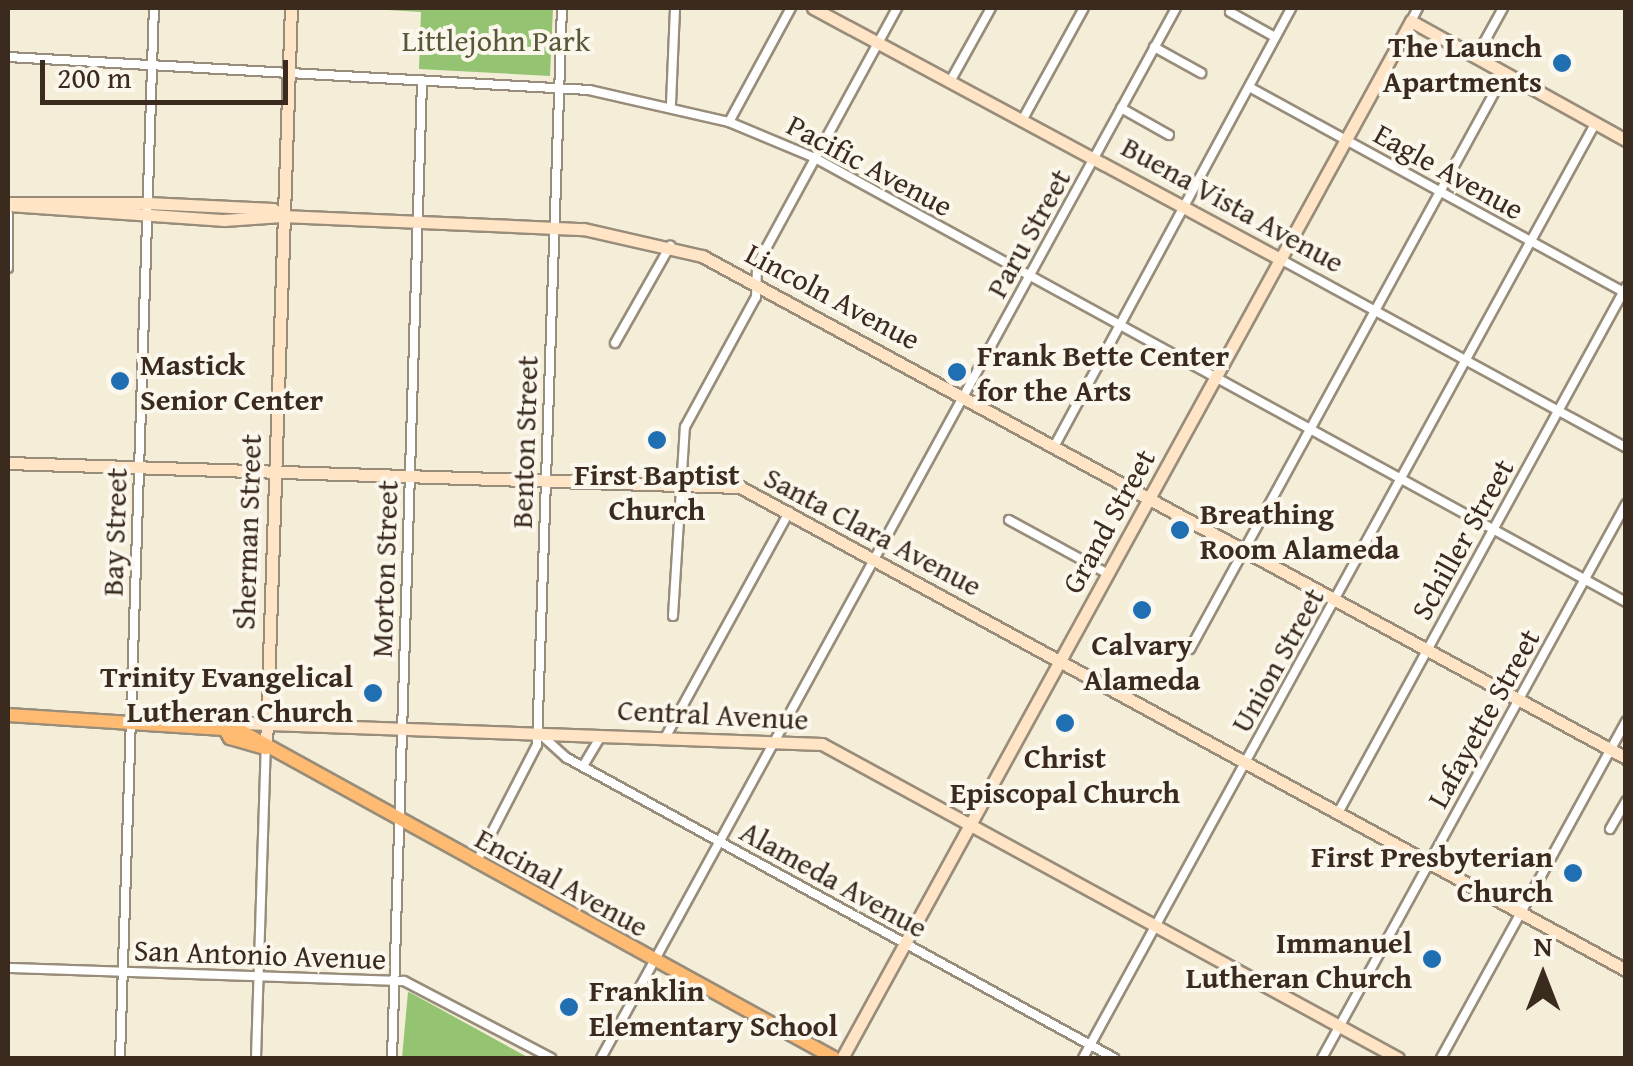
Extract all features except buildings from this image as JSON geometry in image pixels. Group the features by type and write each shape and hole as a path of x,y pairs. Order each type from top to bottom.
{"main road":[{"name":"Central Avenue","path":"8,716 224,728"},
{"name":"Encinal Avenue","path":"224,728 230,738 266,748 838,1058"}],"street":[{"name":"Bay Street","path":"120,1058 154,8"},
{"name":"Sherman Street","path":"256,1058 290,8"},
{"name":"Benton Street","path":"476,863 535,754 538,732 562,8"},
{"path":"671,104 676,8"},
{"path":"728,122 791,8"},
{"name":"Buena Vista Avenue","path":"813,8 881,38 1626,448"},
{"path":"672,616 685,427 756,298 757,265 898,8"},
{"path":"952,78 991,8"},
{"path":"1024,117 1084,8"},
{"name":"Paru Street","path":"601,1058 1176,8"},
{"path":"1056,445 1292,8"},
{"name":"Grand Street","path":"838,1058 971,825 1418,8"},
{"path":"1476,57 1504,8"},
{"path":"1230,12 1275,37"},
{"path":"1411,21 1626,140"},
{"path":"1154,48 1201,73"},
{"name":"Pacific Avenue","path":"8,57 558,87 671,104 728,122 816,158 1626,602"},
{"path":"1190,650 1505,73"},
{"name":"Morton Street","path":"392,1058 422,80"},
{"name":"Eagle Avenue","path":"1251,88 1625,291"},
{"path":"1121,108 1169,136"},
{"name":"Union Street","path":"1083,1058 1595,124"},
{"name":"Lincoln Avenue","path":"8,204 147,210 273,209 282,216 553,227 670,246 756,281 1626,758"},
{"path":"8,214 8,268"},
{"path":"615,344 670,246"},
{"name":"Schiller Street","path":"1338,813 1625,291"},
{"name":"Santa Clara Avenue","path":"8,463 740,488 1626,970"},
{"name":"Lafayette Street","path":"1322,1058 1626,504"},
{"path":"666,736 789,512"},
{"path":"1009,520 1108,574"},
{"path":"1440,1058 1626,721"},
{"name":"Central Avenue","path":"224,728 266,724 776,739 822,744 1398,1058"},
{"name":"Alameda Avenue","path":"538,732 583,766 1114,1058"},
{"path":"583,766 602,734"},
{"path":"1610,829 1626,802"},
{"name":"San Antonio Avenue","path":"8,968 394,980 418,985 551,1058"}],"green space":[{"name":"Littlejohn Park","path":"355,8 553,8 550,76 419,69 421,12"},
{"path":"408,992 411,993 529,1058 402,1058"}],"place":[{"name":"The Launch Apartments","path":"1562,63"},
{"name":"Frank Bette Center for the Arts","path":"957,372"},
{"name":"Mastick Senior Center","path":"120,381"},
{"name":"First Baptist Church","path":"657,440"},
{"name":"Breathing Room Alameda","path":"1180,530"},
{"name":"Calvary Alameda","path":"1142,610"},
{"name":"Trinity Evangelical Lutheran Church","path":"373,693"},
{"name":"Christ Episcopal Church","path":"1065,723"},
{"name":"First Presbyterian Church","path":"1573,873"},
{"name":"Immanuel Lutheran Church","path":"1432,959"},
{"name":"Franklin Elementary School","path":"569,1007"}]}
